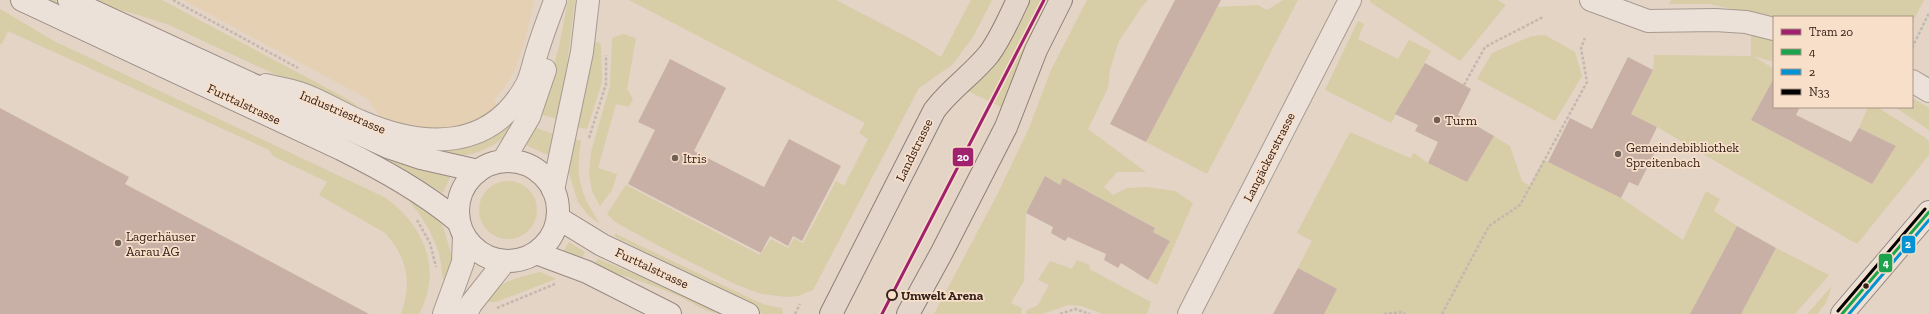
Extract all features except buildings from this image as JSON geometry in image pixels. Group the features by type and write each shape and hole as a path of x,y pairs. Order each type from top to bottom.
{"main road":[{"name":"Landstrasse","path":"831,314 934,111 944,96 963,81 990,53 1002,33 1018,0"},
{"path":"908,314 1006,128 1036,50 1061,0"}],"street":[{"name":"Furttalstrasse","path":"22,0 381,169 431,199 462,229"},
{"name":"Furttalstrasse","path":"69,0 388,147 421,158 478,172"},
{"name":"Industriestrasse","path":"242,79 299,93 362,123 395,135 434,141 450,140 466,136 496,121 510,108 527,84 555,0"},
{"name":"Industriestrasse","path":"502,162 530,117 550,54 555,0"},
{"path":"553,190 582,52 588,0"},
{"name":"Langäckerstrasse","path":"1189,314 1350,0"},
{"path":"1591,0 1648,21 1715,20 1746,22 1773,29"},
{"path":"1913,82 1929,91"},
{"path":"444,314 463,262 462,229 458,207 462,193 468,181 478,172 490,165 502,162 518,162 533,168 545,177 553,190 558,203 558,218 551,238 536,253 524,259 506,261 485,255 474,248 462,229"},
{"path":"1842,314 1929,212"},
{"name":"Furttalstrasse","path":"558,218 602,245 748,314"},
{"path":"536,253 587,272 670,314"},
{"path":"466,314 471,304 506,261"}],"path":[{"path":"173,0 304,71"},
{"path":"1913,46 1929,13"},
{"path":"1464,85 1485,47 1544,17"},
{"path":"1442,314 1489,226 1520,205 1587,82 1580,48 1585,38"},
{"path":"492,310 560,282"},
{"path":"795,314 800,304"},
{"path":"1060,314 1075,309 1090,314"},
{"path":"1384,314 1402,312 1405,314"}],"shaded area":[{"path":"49,0 55,0 377,149 451,175 443,193 386,158"},
{"path":"87,0 162,0 338,94 355,104 360,110 356,112 169,25"},
{"path":"183,0 534,0 526,37 515,70 504,88 494,100 499,108 477,123 444,132 383,121 368,99"},
{"path":"568,0 575,0 566,73 558,119 539,114 559,47"},
{"path":"629,0 836,0 915,41 941,57 971,0 992,0 973,37 952,65 919,88 813,290 798,296 786,297 761,294 737,285 674,254 615,222 607,214 626,185 760,255 771,239 788,248 794,238 803,243 836,181 844,186 868,139 859,133 865,123"},
{"path":"1025,0 1052,0 1005,109 966,90"},
{"path":"1087,0 1148,0 1119,41 1110,69 1108,88 1088,129 1146,172 1117,172 1104,187 1113,195 1127,188 1147,187 1175,191 1193,203 1157,285 1148,280 1170,241 1153,232 1155,228 1123,210 1120,216 1097,196 1063,178 1060,185 1045,176 1026,213 1024,281 1011,303 1022,308 1021,314 934,314 997,195 1029,128 1051,70"},
{"path":"1283,0 1298,0 1207,174 1146,142 1217,7 1258,5 1267,10"},
{"path":"1370,0 1497,0 1506,5 1460,61 1370,2"},
{"path":"1671,0 1924,0 1913,21 1913,16 1773,16 1773,18 1709,4 1669,4"},
{"path":"0,9 54,41 386,198 411,222 426,250 429,265 429,281 426,298 419,314 401,314 406,292 406,271 399,252 393,242 385,233 319,195 327,182 273,156 269,150 8,31 2,44 0,44"},
{"path":"1358,21 1364,24 1358,39 1398,59 1409,40 1431,51 1391,123 1325,90"},
{"path":"1751,31 1773,37 1773,62 1753,56 1773,68 1773,84 1771,83 1751,120 1872,184 1896,146 1859,128 1868,108 1879,108 1926,138 1929,142 1929,155 1857,244 1657,127 1631,114 1653,70 1654,55 1751,56"},
{"path":"623,34 636,38 627,89 633,99 629,107 616,104 598,168 617,174 612,190 600,206 592,191 589,174 591,152 610,86 612,38"},
{"path":"1545,35 1575,52 1582,76 1555,121 1477,79 1492,53 1532,36"},
{"path":"594,43 600,43 601,46 602,82 587,129 575,127 589,74"},
{"path":"1913,99 1929,108 1929,130 1896,108 1913,108"},
{"path":"512,118 519,122 513,129 499,141 482,150 455,156 443,155 424,150"},
{"path":"532,126 555,135 550,156 526,145"},
{"path":"1350,132 1410,158 1414,153 1428,163 1467,182 1494,136 1510,146 1522,181 1530,186 1543,160 1621,198 1683,240 1706,191 1720,199 1714,211 1737,226 1690,314 1324,314 1298,268 1312,241 1297,233"},
{"path":"573,139 581,141 579,154 579,176 581,185 588,203 600,224 588,215 578,202 567,167"},
{"path":"508,181 524,186 532,194 537,210 532,226 524,234 508,239 492,234 484,226 479,210 484,194 492,186"},
{"path":"408,199 437,219 443,227 452,257 452,266 447,284 444,282 440,257 430,232"},
{"path":"616,234 756,301 766,305 782,308 783,314 762,314 737,296 617,238 614,235"},
{"path":"569,242 585,252 580,262 560,256"},
{"path":"1776,248 1829,275 1795,314 1741,314"},
{"path":"598,259 679,292 725,314 706,310 656,287 593,266"},
{"path":"1077,260 1090,265 1089,269 1151,302 1147,314 1103,314 1082,306 1068,305 1042,314 1026,314 1027,310 1038,305 1049,285 1038,280 1050,261 1072,269"},
{"path":"540,272 556,279 496,302 489,302 486,299 503,284 517,278"},
{"path":"1832,286 1826,303 1817,314 1807,314"}],"tram line":[{"name":"20","path":"882,314 1044,0"}],"transit line":[{"name":"N33","path":"1838,311 1925,209"},
{"name":"4","path":"1842,314 1929,212"},
{"name":"2","path":"1849,314 1929,220"}],"place":[{"name":"Turm","path":"1437,120"},
{"name":"Gemeindebibliothek Spreitenbach","path":"1618,154"},
{"name":"Itris","path":"675,158"},
{"name":"Lagerhäuser Aarau AG","path":"118,243"},
{"name":"Umwelt Arena","path":"892,295"}]}
